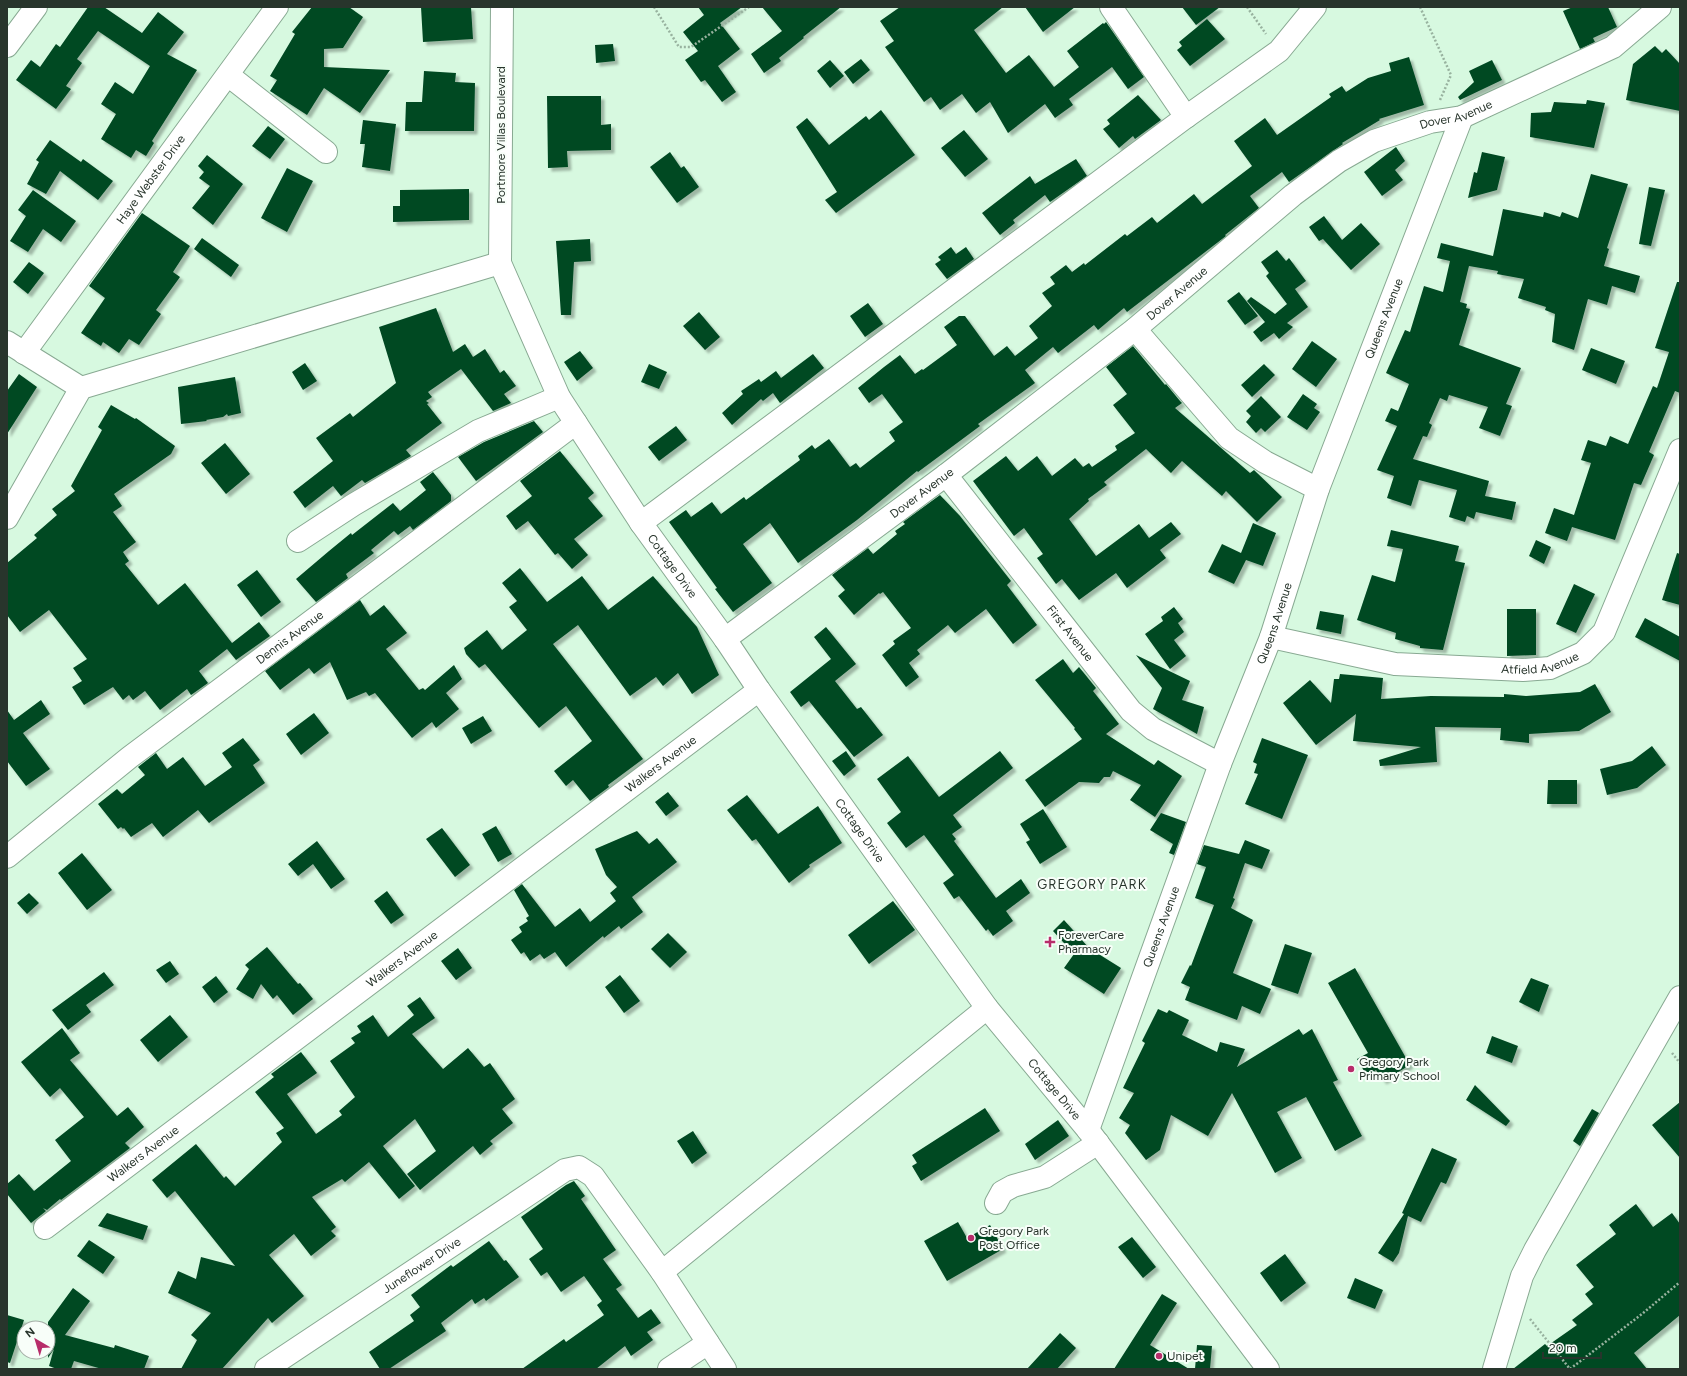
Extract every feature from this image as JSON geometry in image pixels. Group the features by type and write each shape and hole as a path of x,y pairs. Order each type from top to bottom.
{"street":[{"path":"7,46 36,7"},
{"name":"Haye Webster Drive","path":"15,347 228,75 277,7"},
{"name":"Portmore Villas Boulevard","path":"500,263 502,7"},
{"path":"1111,7 1186,117"},
{"path":"641,523 1186,117 1279,51 1315,7"},
{"name":"Dover Avenue","path":"725,639 946,474 1135,329 1293,195 1339,161 1374,141 1430,122 1462,117 1613,48 1660,7"},
{"path":"228,75 326,152"},
{"name":"Queens Avenue","path":"1093,1137 1220,764 1271,637 1318,489 1462,117"},
{"path":"7,518 80,388 500,263"},
{"name":"Cottage Drive","path":"500,263 559,397 641,523 987,1008 1093,1137 1266,1368"},
{"path":"1135,329 1229,438 1265,462 1318,489"},
{"path":"15,347 80,388"},
{"path":"298,541 353,504 478,431 559,397"},
{"name":"Dennis Avenue","path":"7,857 130,757 576,423"},
{"name":"Atfield Avenue","path":"1271,637 1395,664 1523,670 1550,668 1583,654 1604,632 1680,450"},
{"name":"First Avenue","path":"946,474 1130,711 1153,729 1220,764"},
{"name":"Walkers Avenue","path":"45,1228 759,690"},
{"path":"1494,1369 1522,1276 1535,1250 1680,996"},
{"path":"725,1369 662,1272 987,1008"},
{"path":"996,1203 1002,1192 1013,1186 1045,1177 1093,1137"},
{"name":"Juneflower Drive","path":"266,1369 565,1170 579,1167 593,1176 662,1272"},
{"path":"669,1369 708,1343"}],"path":[{"path":"654,7 679,47 691,47 749,7"},
{"path":"1247,7 1279,51"},
{"path":"1420,7 1451,75 1430,122"},
{"path":"1514,1300 1570,1369 1642,1314 1680,1282"}],"building":[{"path":"88,7 104,7 142,33 158,12 184,32 167,54 197,70 152,141 154,143 146,156 136,150 131,158 101,139 116,114 101,104 115,82 133,94 150,66 98,31 77,59 82,63 66,86 71,89 56,109 16,80 31,60 40,67 56,44 60,47"},
{"path":"312,7 349,7 363,17 343,48 324,49 324,67 390,70 360,113 324,88 307,115 270,91 277,80 270,76 295,34 292,32"},
{"path":"421,7 471,7 473,39 423,42"},
{"path":"698,7 742,7 720,23 740,49 718,66 736,92 722,102 705,80 701,82 685,60 698,51 683,32 704,15"},
{"path":"762,7 841,7 779,58 781,61 764,73 751,54 782,31"},
{"path":"900,7 1003,7 974,30 1006,73 1029,55 1054,87 1079,67 1067,51 1106,22 1144,77 1128,89 1112,67 1069,99 1073,105 1055,118 1045,104 1008,133 990,102 976,113 962,94 940,110 931,97 924,102 885,47 894,41 880,21"},
{"path":"1025,7 1075,7 1043,32"},
{"path":"1182,7 1220,7 1196,25"},
{"path":"1573,7 1608,7 1617,27 1593,38 1595,42 1580,49 1563,11"},
{"path":"1207,19 1225,39 1190,66 1177,50 1182,46 1179,42"},
{"path":"613,44 615,61 596,63 595,45"},
{"path":"1655,46 1662,53 1666,49 1680,64 1680,111 1626,100 1633,64"},
{"path":"1409,57 1424,105 1379,119 1380,120 1342,143 1343,144 1289,182 1282,172 1250,196 1259,208 1225,235 1226,236 1127,312 1124,308 1098,330 1094,325 1058,353 1053,347 1025,370 1035,383 978,424 980,426 918,472 917,471 857,520 798,563 770,523 743,544 772,583 733,612 715,589 717,588 669,522 686,510 691,517 712,502 721,514 744,497 746,500 800,460 798,456 812,445 815,449 829,439 850,467 856,463 860,468 895,441 889,432 903,422 882,394 869,403 858,388 900,355 915,374 922,369 923,370 957,345 944,327 959,316 965,316 994,356 1007,346 1015,356 1038,338 1029,326 1052,306 1042,293 1055,284 1050,277 1066,265 1072,272 1084,263 1085,265 1125,234 1127,236 1152,217 1157,223 1194,194 1202,204 1252,166 1234,141 1265,118 1277,135 1331,97 1329,94 1342,86 1346,92 1368,78 1391,71 1389,63"},
{"path":"861,59 870,70 853,84 844,72"},
{"path":"830,60 844,76 830,88 817,71"},
{"path":"1492,60 1502,80 1460,100 1458,97 1474,82 1469,71"},
{"path":"424,71 456,73 455,82 475,83 474,131 405,131 406,102 422,102"},
{"path":"1138,95 1161,120 1135,139 1133,136 1119,148 1103,129 1110,124 1107,120"},
{"path":"547,96 601,96 601,125 611,124 611,150 567,151 568,167 548,168"},
{"path":"1587,100 1605,103 1594,148 1530,137 1531,113 1551,112 1554,102 1586,104"},
{"path":"881,110 915,155 836,213 825,200 837,192 796,127 807,118 829,145 866,116 869,120"},
{"path":"363,120 396,124 390,171 362,167 365,144 360,144"},
{"path":"268,126 285,139 270,159 252,146"},
{"path":"964,130 988,159 965,177 941,148"},
{"path":"50,140 81,162 83,159 113,181 98,200 60,171 46,194 27,184 39,162 36,160"},
{"path":"1396,147 1405,161 1395,170 1403,180 1382,196 1364,172"},
{"path":"670,152 681,168 684,166 699,187 677,203 650,167"},
{"path":"1482,152 1505,157 1497,190 1468,198 1474,172 1477,173"},
{"path":"207,155 243,184 213,225 192,208 210,186 199,178 204,172 198,166"},
{"path":"1076,159 1087,176 1050,202 1045,195 1013,220 1015,223 1000,235 982,213 1030,176 1035,184"},
{"path":"287,168 313,181 287,232 261,218"},
{"path":"1591,174 1628,184 1607,248 1609,249 1604,266 1640,276 1635,293 1612,286 1607,305 1588,299 1574,350 1552,342 1555,314 1545,310 1546,307 1518,298 1524,279 1497,274 1498,271 1469,266 1460,302 1467,304 1466,308 1470,309 1459,345 1521,368 1506,404 1512,406 1500,436 1479,428 1488,407 1449,395 1447,401 1440,398 1429,423 1432,425 1427,437 1423,436 1413,459 1489,481 1485,496 1516,502 1512,520 1476,512 1474,519 1467,516 1465,522 1449,517 1457,490 1419,480 1411,506 1387,498 1394,476 1377,470 1397,426 1385,421 1391,408 1398,411 1409,384 1386,373 1405,330 1410,332 1424,286 1443,292 1450,261 1437,258 1441,243 1493,256 1503,209 1543,217 1544,212 1560,217 1562,212 1578,218"},
{"path":"1649,187 1665,190 1651,246 1639,244"},
{"path":"469,189 469,220 393,222 393,206 400,206 400,190"},
{"path":"33,190 76,221 61,242 43,229 28,252 10,241 26,216 18,210"},
{"path":"142,213 190,246 173,272 180,277 156,310 161,314 139,345 129,339 119,353 103,342 101,346 81,333 105,298 89,286"},
{"path":"1324,216 1342,240 1361,223 1380,244 1351,270 1323,239 1319,241 1309,227"},
{"path":"202,238 239,265 231,277 194,249"},
{"path":"590,239 591,261 574,262 571,315 561,315 556,241"},
{"path":"951,247 956,254 966,247 974,259 947,279 935,264 941,260 938,257"},
{"path":"1277,250 1286,261 1289,258 1306,281 1295,289 1308,307 1287,323 1293,327 1279,339 1274,333 1261,342 1253,332 1265,322 1247,301 1251,297 1275,314 1287,304 1266,276 1269,273 1261,262"},
{"path":"29,262 44,273 28,294 13,282"},
{"path":"1677,282 1680,282 1680,393 1675,391 1649,452 1654,455 1641,485 1634,483 1615,540 1572,527 1567,541 1545,533 1554,508 1574,515 1591,463 1581,460 1588,440 1606,446 1610,436 1628,444 1653,386 1657,388 1669,352 1655,348"},
{"path":"1239,292 1258,316 1245,325 1227,301"},
{"path":"868,303 883,324 865,337 850,316"},
{"path":"436,308 453,352 465,344 473,357 485,349 500,373 504,370 516,386 504,394 511,403 493,411 461,369 428,392 432,397 426,401 429,403 427,404 442,423 406,450 411,456 365,483 362,480 341,496 333,486 305,508 293,492 333,461 316,438 350,413 353,417 396,383 379,327"},
{"path":"699,312 720,337 705,350 683,326"},
{"path":"1312,341 1337,359 1316,387 1292,369"},
{"path":"1133,346 1182,403 1175,408 1250,473 1254,470 1282,497 1257,522 1226,491 1222,496 1182,461 1171,473 1146,449 1104,482 1107,485 1088,499 1089,501 1069,519 1096,556 1139,524 1149,538 1171,522 1181,534 1160,550 1166,558 1127,588 1116,573 1079,600 1062,579 1056,584 1037,558 1043,554 1024,528 1014,536 973,481 1006,456 1018,471 1037,456 1052,476 1075,458 1083,467 1089,463 1092,467 1117,450 1115,446 1135,433 1113,405 1127,394 1106,367"},
{"path":"1591,348 1625,361 1616,384 1582,370"},
{"path":"580,351 593,368 577,381 564,362"},
{"path":"813,354 824,368 780,403 773,393 763,401 761,399 732,425 722,413 743,394 741,391 759,379 761,382 776,371 781,378"},
{"path":"305,363 317,381 303,390 292,372"},
{"path":"649,364 667,372 659,389 641,382"},
{"path":"1264,364 1275,375 1252,397 1241,385"},
{"path":"19,374 37,387 7,434 7,391"},
{"path":"235,377 241,413 228,416 227,414 223,417 206,420 207,421 181,424 178,387"},
{"path":"1303,394 1317,404 1314,408 1320,412 1307,430 1287,417"},
{"path":"1261,396 1281,417 1265,432 1261,428 1256,433 1246,422 1251,416 1246,411"},
{"path":"111,405 135,419 136,418 175,446 171,454 114,494 122,506 113,512 136,542 123,552 129,561 125,564 158,605 185,583 232,643 259,622 270,636 236,660 227,649 199,671 208,683 191,695 187,689 160,710 145,691 133,700 129,695 123,700 113,687 84,705 72,687 82,681 73,668 87,659 49,610 20,632 7,615 7,563 37,538 34,535 57,515 52,509 75,491 71,486 102,430 98,427"},
{"path":"534,421 543,432 476,481 458,457 484,442"},
{"path":"676,426 687,440 659,461 648,447"},
{"path":"225,443 250,474 226,494 201,463"},
{"path":"560,451 594,493 588,498 603,516 574,539 588,555 572,569 558,553 555,555 528,521 516,530 506,516 532,496 520,481"},
{"path":"433,472 451,495 451,501 413,530 410,526 398,535 394,531 371,550 374,553 346,574 348,578 316,602 296,579 351,533 352,535 393,503 400,511 426,490 420,482"},
{"path":"940,495 960,516 1011,581 1007,585 1037,625 1013,644 986,609 955,633 948,625 917,650 920,654 909,663 919,677 906,687 882,655 895,644 893,641 911,628 883,592 880,594 879,593 854,615 838,596 845,590 832,575 868,548 873,554 897,534 895,531 905,524 903,522"},
{"path":"1253,523 1276,533 1263,566 1246,560 1234,584 1208,572 1222,544 1241,553"},
{"path":"1391,530 1459,546 1455,561 1465,563 1443,650 1420,648 1420,646 1395,639 1396,633 1357,620 1372,575 1395,582 1403,549 1387,546"},
{"path":"1536,540 1551,547 1544,564 1529,556"},
{"path":"1677,553 1680,554 1680,605 1662,600"},
{"path":"520,568 547,602 582,576 608,610 653,576 697,627 719,675 692,694 678,673 663,686 656,677 630,696 578,625 553,644 643,759 608,785 609,787 590,801 573,780 566,786 554,771 592,741 566,706 539,728 485,664 479,668 466,654 464,648 487,630 502,650 527,630 509,607 517,601 502,583"},
{"path":"257,570 281,602 261,617 237,585"},
{"path":"1574,584 1595,594 1576,633 1556,624"},
{"path":"360,600 370,616 384,605 407,633 386,649 419,690 423,688 425,690 454,665 462,679 446,693 459,709 436,728 432,722 412,738 375,693 369,696 366,692 347,700 330,662 314,674 309,668 280,690 265,671"},
{"path":"1174,607 1183,619 1178,623 1184,632 1174,640 1186,656 1170,669 1145,634 1163,621 1161,617"},
{"path":"1507,609 1536,609 1536,655 1507,656"},
{"path":"1320,611 1344,615 1341,634 1316,629"},
{"path":"1645,618 1680,637 1680,661 1635,637"},
{"path":"826,627 856,664 835,681 857,709 861,707 883,735 854,757 809,701 801,707 790,692 831,659 814,637"},
{"path":"1136,655 1190,681 1182,700 1204,707 1197,734 1153,709 1162,688"},
{"path":"1063,659 1073,673 1079,667 1096,688 1093,691 1119,724 1106,734 1154,765 1158,760 1182,776 1155,817 1130,800 1141,785 1113,771 1110,777 1104,777 1099,783 1079,782 1045,807 1025,780 1082,739 1074,729 1075,728 1035,680"},
{"path":"1340,674 1383,678 1381,699 1431,696 1504,697 1504,694 1526,696 1580,692 1595,684 1611,712 1579,731 1529,734 1529,743 1500,740 1501,728 1435,727 1437,762 1380,766 1379,760 1421,747 1353,741 1356,714 1316,745 1283,703 1310,680 1331,703 1334,679 1339,679"},
{"path":"41,700 50,714 23,733 50,769 26,786 7,761 7,710 14,720"},
{"path":"314,713 329,733 301,755 286,734"},
{"path":"483,716 492,731 471,744 462,728"},
{"path":"243,738 260,760 253,765 265,783 209,823 198,810 163,837 152,823 131,837 124,828 123,829 121,827 118,829 98,804 117,789 122,794 145,775 138,767 156,753 167,769 183,757 205,786 232,767 222,753"},
{"path":"1262,738 1308,755 1282,819 1245,804 1258,774 1254,773 1257,764 1253,762"},
{"path":"1652,746 1666,765 1637,788 1607,795 1600,769 1632,761"},
{"path":"846,751 856,766 844,776 832,761"},
{"path":"1000,751 1013,768 953,815 962,827 952,834 956,839 954,841 996,898 1021,879 1030,893 1006,911 1013,921 993,936 988,929 986,931 959,896 954,899 943,883 954,875 924,835 906,848 887,823 901,812 877,779 908,756 939,797"},
{"path":"1548,780 1577,780 1577,804 1547,804"},
{"path":"668,792 679,806 666,816 655,802"},
{"path":"747,795 778,834 818,806 842,843 809,865 810,867 789,883 756,839 752,841 727,810"},
{"path":"1043,809 1067,847 1040,864 1026,842 1030,840 1020,824"},
{"path":"1161,813 1186,822 1174,855 1169,853 1173,844 1150,830"},
{"path":"496,826 512,854 498,862 482,834"},
{"path":"442,828 470,865 455,877 426,839"},
{"path":"637,831 649,844 657,838 677,862 632,897 643,912 621,929 619,926 604,938 603,936 566,967 555,952 544,959 540,954 530,961 524,952 521,954 511,940 522,932 519,927 528,921 526,918 529,916 514,890 522,884 555,927 580,908 590,922 616,901 610,893 617,887 606,875 595,849"},
{"path":"1245,840 1270,850 1262,869 1245,863 1233,898 1235,899 1231,908 1253,920 1233,973 1271,989 1260,1014 1242,1006 1237,1020 1185,1000 1190,987 1181,983 1190,965 1191,966 1214,905 1195,898 1206,867 1197,864 1204,845 1239,854"},
{"path":"317,841 345,879 331,889 313,864 298,876 288,864"},
{"path":"82,853 112,890 87,910 58,873"},
{"path":"387,891 404,915 391,924 374,901"},
{"path":"29,893 39,903 27,914 17,903"},
{"path":"893,901 915,930 869,964 848,935"},
{"path":"1064,920 1089,948 1121,968 1104,994 1064,968 1074,954 1053,931"},
{"path":"668,933 687,952 670,968 651,949"},
{"path":"1285,944 1312,953 1298,994 1271,985"},
{"path":"267,947 298,984 300,983 313,999 293,1015 277,995 273,999 261,984 253,999 236,989 249,969 245,965"},
{"path":"458,948 472,968 456,980 441,961"},
{"path":"170,961 179,974 166,983 156,970"},
{"path":"1355,968 1410,1065 1383,1081 1376,1070 1367,1076 1357,1059 1368,1053 1328,983"},
{"path":"104,972 114,985 86,1005 91,1012 68,1030 52,1010"},
{"path":"620,975 640,1001 624,1013 605,987"},
{"path":"216,976 228,992 214,1003 202,987"},
{"path":"1531,978 1549,985 1539,1012 1519,1002"},
{"path":"420,997 435,1018 412,1034 443,1069 468,1048 484,1067 490,1063 515,1099 502,1109 513,1123 490,1141 493,1144 480,1155 473,1146 420,1190 407,1174 436,1151 415,1119 383,1146 415,1186 399,1199 369,1162 345,1182 342,1179 312,1197 336,1227 331,1231 336,1236 311,1256 294,1234 269,1255 304,1296 272,1323 268,1318 222,1369 181,1369 197,1340 191,1335 211,1313 168,1293 178,1271 196,1279 201,1257 235,1266 175,1191 167,1198 152,1180 196,1144 224,1178 226,1176 235,1186 282,1142 276,1133 284,1128 255,1092 274,1077 271,1074 301,1052 317,1073 287,1094 316,1134 342,1115 339,1111 355,1097 330,1061 355,1043 351,1038 361,1032 357,1026 373,1015 388,1037 414,1015 407,1006"},
{"path":"1158,1009 1167,1013 1169,1010 1189,1020 1182,1035 1217,1052 1220,1042 1245,1049 1237,1067 1299,1029 1303,1035 1312,1029 1338,1080 1333,1082 1362,1136 1335,1151 1306,1097 1277,1112 1302,1158 1275,1173 1232,1093 1208,1136 1171,1115 1160,1150 1146,1160 1125,1133 1130,1125 1119,1118 1134,1093 1123,1088 1145,1043 1142,1041"},
{"path":"170,1015 188,1037 158,1062 140,1040"},
{"path":"62,1028 80,1053 70,1060 117,1116 128,1107 144,1127 125,1143 130,1148 47,1210 43,1208 46,1211 31,1223 7,1194 7,1184 19,1174 34,1191 71,1161 55,1140 84,1117 60,1088 50,1097 21,1062"},
{"path":"1492,1036 1518,1046 1512,1063 1486,1053"},
{"path":"1475,1085 1510,1121 1506,1126 1466,1100"},
{"path":"1680,1102 1680,1158 1652,1125"},
{"path":"985,1108 1000,1131 921,1181 912,1166 917,1163 912,1155"},
{"path":"1592,1109 1599,1113 1580,1146 1573,1141"},
{"path":"1058,1120 1069,1136 1035,1160 1025,1144"},
{"path":"693,1131 707,1153 692,1164 677,1141"},
{"path":"1432,1148 1457,1159 1446,1184 1441,1182 1421,1222 1408,1216 1399,1253 1393,1262 1378,1253 1404,1214 1402,1213"},
{"path":"574,1181 585,1196 581,1199 616,1250 603,1259 622,1285 616,1289 638,1318 651,1309 661,1323 647,1332 653,1340 631,1356 625,1346 596,1369 522,1369 564,1339 566,1342 604,1315 597,1305 602,1301 584,1276 561,1292 547,1272 541,1276 529,1259 543,1249 521,1217"},
{"path":"1636,1204 1653,1227 1672,1213 1680,1224 1680,1315 1634,1353 1647,1369 1513,1369 1545,1344 1547,1346 1577,1325 1572,1320 1593,1304 1585,1294 1594,1287 1576,1265 1616,1234 1609,1225"},
{"path":"107,1213 148,1226 143,1240 98,1226"},
{"path":"958,1222 967,1238 990,1225 1003,1249 947,1281 924,1241"},
{"path":"1132,1237 1156,1267 1143,1278 1118,1247"},
{"path":"89,1240 115,1257 103,1274 77,1256"},
{"path":"489,1241 504,1261 506,1260 519,1277 486,1301 484,1298 475,1304 472,1299 441,1323 446,1331 389,1369 380,1369 369,1352 414,1321 410,1315 420,1307 411,1295 451,1265 453,1267"},
{"path":"1285,1254 1306,1283 1281,1302 1260,1273"},
{"path":"1355,1278 1383,1290 1375,1309 1347,1298"},
{"path":"73,1288 90,1301 65,1335 114,1348 115,1345 149,1356 144,1369 102,1369 74,1361 71,1369 57,1369 49,1366 51,1360 56,1360 56,1320 49,1320"},
{"path":"1162,1294 1177,1303 1150,1345 1189,1369 1114,1369"},
{"path":"7,1315 24,1320 16,1320 16,1345 10,1363 7,1362"},
{"path":"1060,1333 1076,1348 1057,1369 1027,1369"},
{"path":"1197,1345 1212,1346 1210,1369 1195,1369"}],"place":[{"name":"ForeverCare Pharmacy","path":"1050,942"},
{"name":"Gregory Park Primary School","path":"1351,1069"},
{"name":"Gregory Park Post Office","path":"971,1238"},
{"name":"Unipet","path":"1159,1356"}],"district":[{"name":"GREGORY PARK","path":"1092,884"}]}
